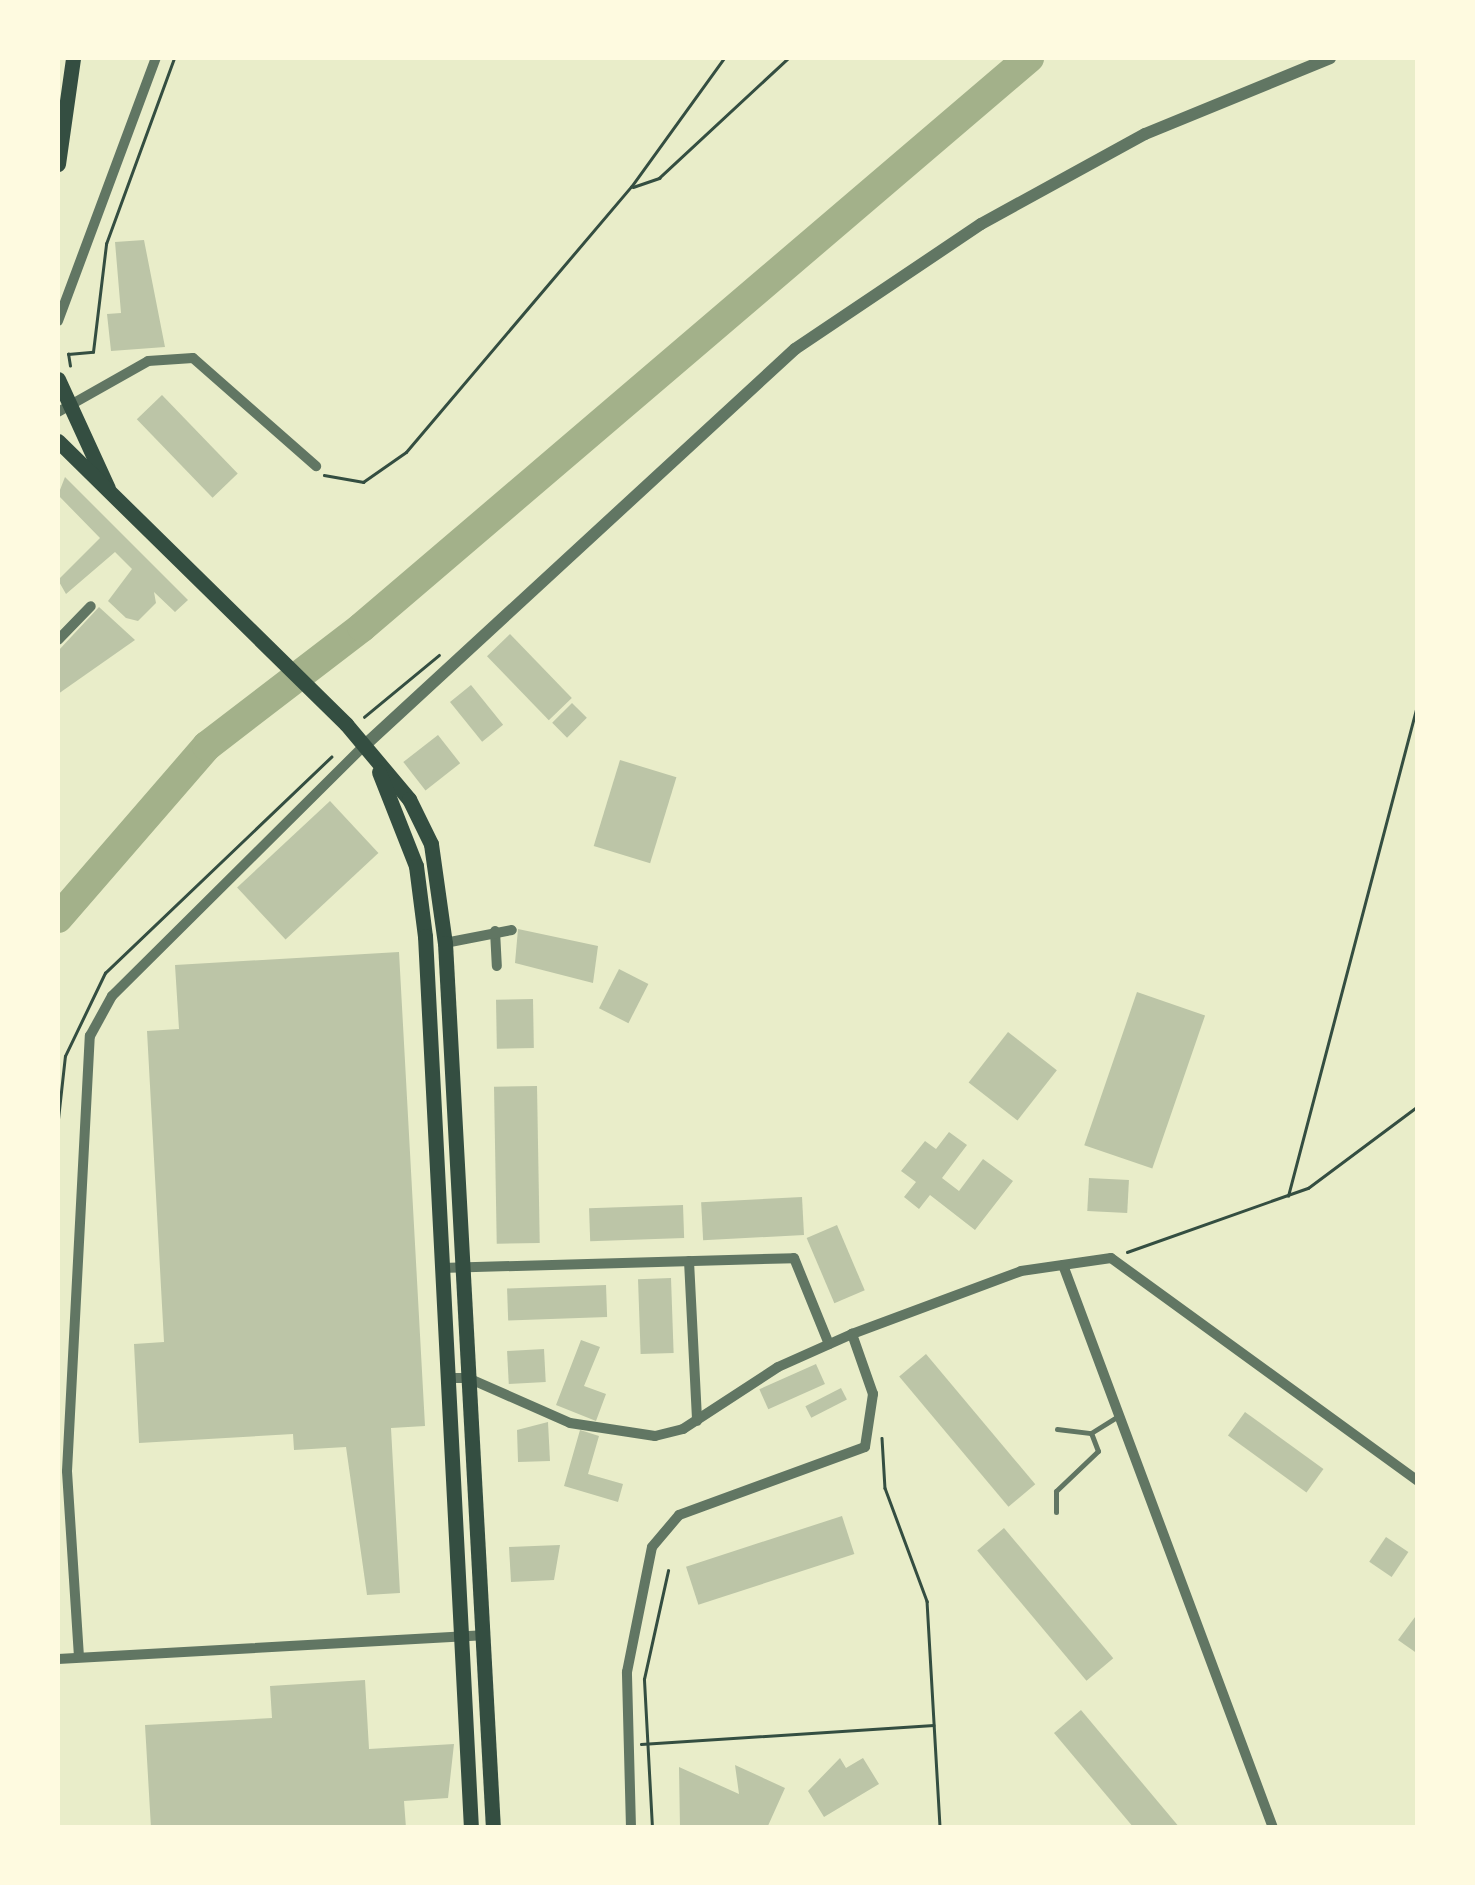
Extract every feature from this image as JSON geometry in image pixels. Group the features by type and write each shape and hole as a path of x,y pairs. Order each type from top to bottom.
{"main road":[{"path":"58,164 73,58"},
{"path":"64,376 62,410 118,504"},
{"path":"58,441 346,724 426,832 445,943 493,1828"},
{"path":"376,763 421,893 472,1828"}],"street":[{"path":"58,322 156,58"},
{"path":"79,1658 66,1472 80,1126 84,1058 112,996 364,746 795,349 981,224 1144,134 1330,58"},
{"path":"62,410 148,361 193,358 316,466"},
{"path":"58,640 91,606"},
{"path":"445,943 512,930"},
{"path":"495,931 497,966"},
{"path":"441,1268 794,1258 829,1344"},
{"path":"447,1378 468,1378 610,1433 655,1436 696,1421 852,1334 1020,1271 1111,1258 1418,1481"},
{"path":"689,1261 696,1421"},
{"path":"1063,1264 1272,1828"},
{"path":"631,1828 628,1672 658,1534 680,1514 854,1457 874,1414 852,1334"},
{"path":"58,1659 482,1635"}],"lane":[{"path":"1058,1430 1091,1433 1119,1415"},
{"path":"1056,1512 1056,1490 1098,1451 1091,1433"}],"path":[{"path":"64,376 68,354 94,352 106,244 174,58"},
{"path":"316,466 337,484 383,473 631,187 724,58"},
{"path":"631,187 659,178 788,58"},
{"path":"1288,1196 1418,702"},
{"path":"1111,1258 1288,1196 1332,1175 1418,1106"},
{"path":"882,1450 885,1488 926,1602 940,1828"},
{"path":"652,1828 644,1678 668,1570"},
{"path":"627,1745 934,1725"}],"building":[{"path":"144,240 165,347 111,351 107,314 121,313 115,242"},
{"path":"162,395 238,473 213,498 137,419"},
{"path":"65,477 188,600 175,612 154,592 156,603 138,621 126,618 108,601 132,569 115,552 66,594 58,580 100,538 58,495"},
{"path":"99,607 135,640 58,694 58,651"},
{"path":"510,634 572,698 549,720 487,656"},
{"path":"471,685 503,725 482,742 450,702"},
{"path":"572,703 587,718 567,738 552,723"},
{"path":"438,735 460,763 425,790 403,762"},
{"path":"620,760 676,777 650,863 594,846"},
{"path":"330,801 378,853 286,940 237,888"},
{"path":"518,929 598,946 593,983 515,963"},
{"path":"399,952 425,1426 391,1428 400,1593 367,1595 346,1447 294,1450 293,1434 139,1443 134,1344 164,1342 147,1031 179,1029 175,965"},
{"path":"619,969 648,984 628,1023 599,1008"},
{"path":"1137,992 1205,1015 1152,1169 1084,1145"},
{"path":"533,999 534,1048 497,1049 496,1000"},
{"path":"1008,1032 1057,1070 1017,1121 969,1082"},
{"path":"537,1086 540,1243 497,1244 494,1087"},
{"path":"949,1132 967,1145 942,1178 959,1191 983,1159 1013,1181 975,1230 930,1195 919,1209 904,1197 916,1182 901,1171 925,1141 936,1149"},
{"path":"1089,1178 1129,1180 1127,1213 1087,1211"},
{"path":"802,1197 804,1235 703,1240 701,1202"},
{"path":"683,1205 684,1238 590,1241 589,1208"},
{"path":"837,1225 865,1290 834,1303 807,1238"},
{"path":"671,1278 674,1353 641,1354 638,1279"},
{"path":"606,1285 607,1317 508,1320 507,1288"},
{"path":"581,1340 600,1347 584,1386 606,1394 596,1421 556,1405"},
{"path":"544,1349 546,1382 509,1384 507,1351"},
{"path":"926,1354 1035,1484 1008,1507 899,1376"},
{"path":"816,1364 825,1384 768,1409 759,1389"},
{"path":"841,1388 847,1400 811,1418 805,1406"},
{"path":"1245,1412 1323,1469 1306,1492 1228,1435"},
{"path":"548,1422 550,1461 518,1462 517,1430"},
{"path":"580,1430 599,1436 588,1474 623,1484 618,1502 564,1486"},
{"path":"842,1516 854,1554 698,1605 686,1567"},
{"path":"1004,1528 1113,1658 1086,1681 977,1550"},
{"path":"1386,1537 1408,1552 1392,1577 1369,1562"},
{"path":"560,1545 554,1580 511,1582 509,1547"},
{"path":"1418,1613 1418,1654 1398,1640"},
{"path":"365,1680 369,1749 454,1744 448,1798 404,1801 406,1828 151,1828 145,1725 272,1718 270,1686"},
{"path":"1081,1710 1180,1828 1134,1828 1054,1733"},
{"path":"840,1758 846,1768 863,1758 879,1784 824,1817 808,1791"},
{"path":"735,1765 785,1788 767,1828 680,1828 679,1767 739,1794"}],"waterway":[{"path":"58,918 207,746 362,627 1029,58"}]}
